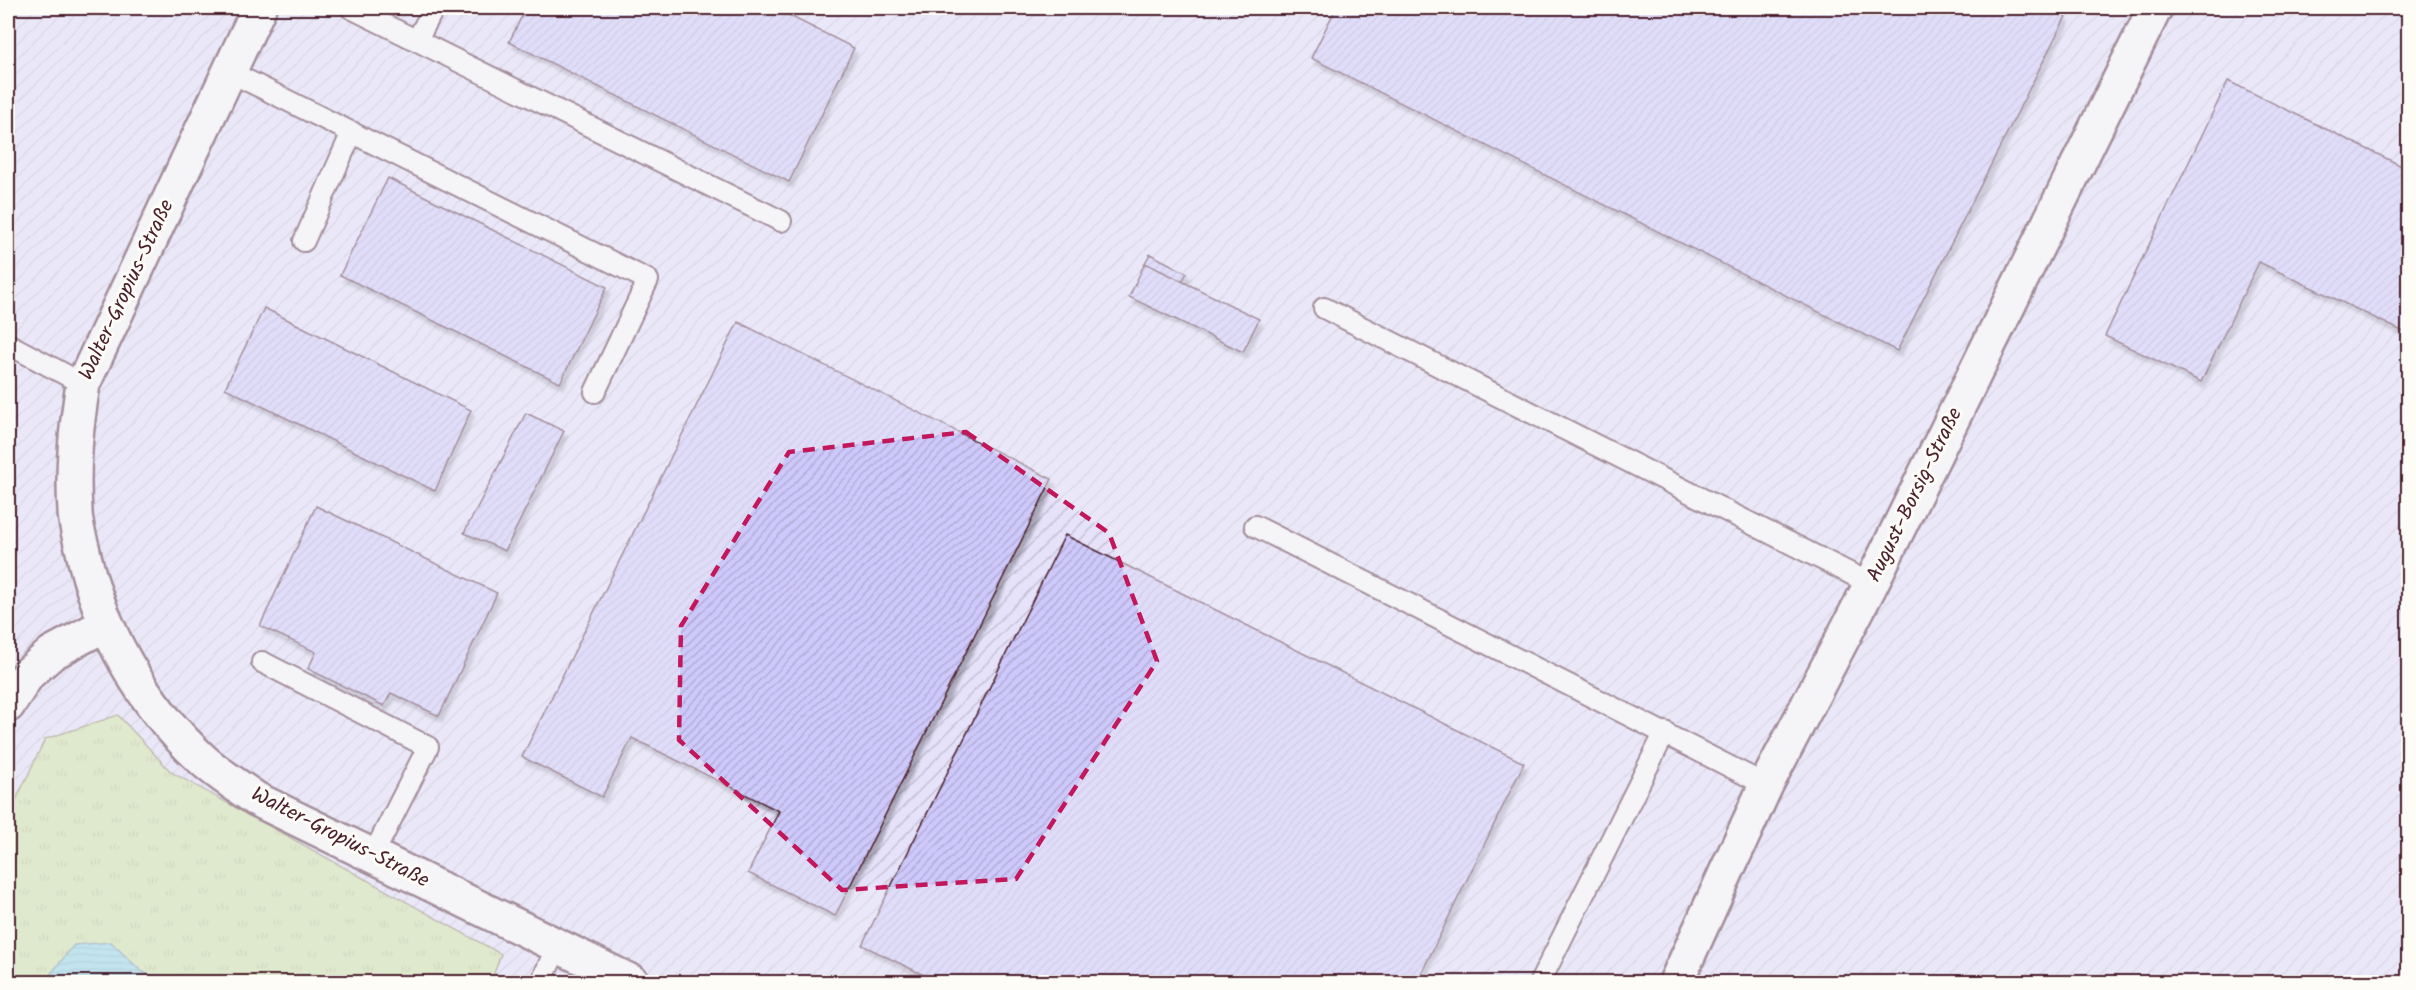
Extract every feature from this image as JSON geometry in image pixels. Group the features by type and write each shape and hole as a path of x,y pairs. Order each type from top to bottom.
{"street":[{"name":"Walter-Gropius-Straße","path":"259,8 83,384 74,446 75,514 87,570 106,624 127,664 164,719 205,762 256,799 632,982"},
{"name":"August-Borsig-Straße","path":"1676,982 1766,785 1871,584 2155,8"},
{"path":"8,705 28,674 52,653 106,624"}],"lane":[{"path":"351,8 781,221"},
{"path":"417,40 434,8"},
{"path":"228,71 648,280 596,392"},
{"path":"304,241 352,132"},
{"path":"1324,308 1871,584"},
{"path":"8,344 83,384"},
{"path":"1255,526 1766,785"},
{"path":"262,662 428,747 373,855"},
{"path":"1540,982 1665,732"},
{"path":"541,982 558,945"}],"highlighted area":[{"path":"966,432 1109,533 1157,661 1016,879 842,890 679,740 681,626 789,452"}],"shaded area":[{"path":"8,8 2408,8 2408,982 8,982"}],"green space":[{"path":"118,715 171,772 501,954 491,982 8,982 8,817 45,739"}],"water":[{"path":"111,942 141,971 166,982 49,982 49,976 74,945"}],"building":[{"path":"526,8 774,8 854,48 789,182 509,42"},
{"path":"1336,8 2049,8 2066,16 1897,351 1311,58"},
{"path":"2228,81 2408,169 2408,334 2259,262 2201,382 2105,336"},
{"path":"388,178 607,287 560,383 340,275"},
{"path":"1150,254 1187,273 1182,281 1145,263"},
{"path":"1145,263 1259,319 1243,352 1129,297"},
{"path":"264,308 471,410 435,491 225,388"},
{"path":"738,322 1052,479 835,916 748,873 779,811 632,738 602,797 522,757"},
{"path":"526,413 564,431 505,551 464,533"},
{"path":"316,506 497,593 439,716 391,693 384,706 308,669 316,652 260,626"},
{"path":"1065,535 1524,763 1417,982 938,982 862,945"}]}
